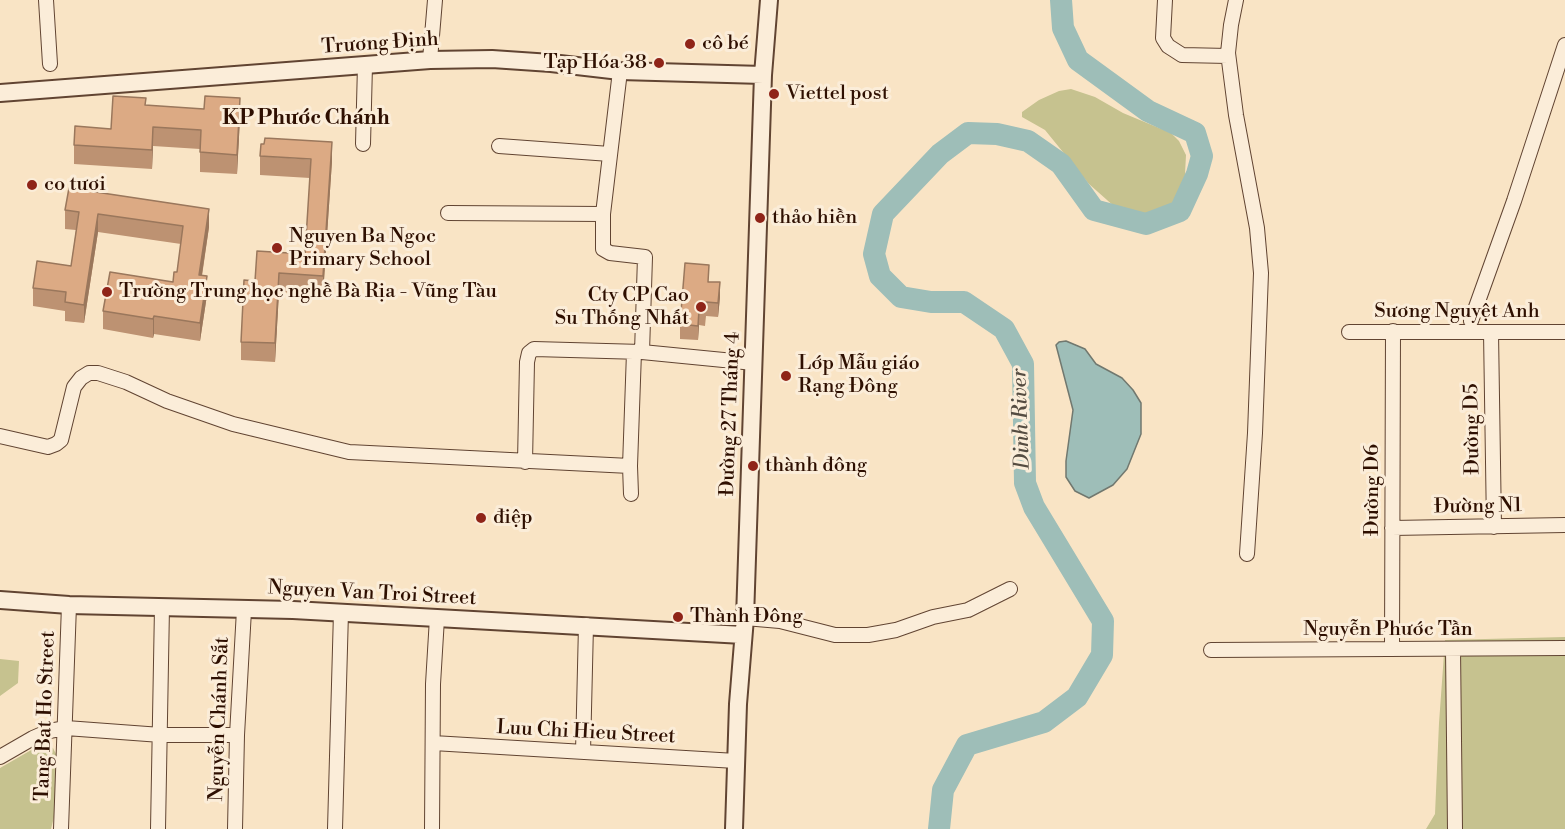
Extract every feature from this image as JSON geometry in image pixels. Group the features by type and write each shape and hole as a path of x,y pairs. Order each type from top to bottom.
{"street":[{"path":"46,0 50,64"},
{"path":"430,60 435,0"},
{"name":"Đường 27 Tháng 4","path":"734,829 744,626 763,75 769,0"},
{"path":"1165,0 1163,38 1168,46 1182,55 1228,56"},
{"path":"1236,0 1228,56 1236,115 1257,228 1261,273 1256,433 1247,554"},
{"path":"1471,321 1515,201 1565,45"},
{"name":"Trương Định","path":"0,93 430,60 492,59 620,71 763,75"},
{"path":"363,144 365,65"},
{"path":"620,71 603,214 603,249 610,253 645,257 630,466 631,494"},
{"path":"499,146 610,154"},
{"path":"448,213 603,214"},
{"name":"Sương Nguyệt Anh","path":"1350,332 1565,332"},
{"name":"Đường D6","path":"1392,649 1393,332"},
{"name":"Đường D5","path":"1491,332 1494,526"},
{"path":"525,462 529,353 534,349 638,352 754,363"},
{"path":"0,436 48,447 56,444 61,440 75,387 81,378 89,373 98,373 126,382 167,401 233,424 311,445 370,454 630,466"},
{"name":"Đường N1","path":"1392,528 1565,525"},
{"path":"744,626 780,621 835,635 868,634 896,630 933,617 968,610 1010,589"},
{"name":"Nguyen Van Troi Street","path":"0,600 69,605 341,612 586,625 744,626"},
{"name":"Tang Bat Ho Street","path":"61,829 69,605"},
{"path":"158,829 162,607"},
{"name":"Nguyễn Chánh Sắt","path":"235,829 237,735 244,610"},
{"path":"335,829 341,612"},
{"path":"432,829 433,684 437,618"},
{"path":"583,752 586,625"},
{"name":"Nguyễn Phước Tần","path":"1211,650 1565,648"},
{"path":"1453,649 1455,829"},
{"path":"0,757 33,738 49,731 66,728 161,735 237,735"},
{"name":"Luu Chi Hieu Street","path":"433,743 736,761"}],"shaded area":[{"path":"1071,89 1095,97 1123,113 1171,133 1179,141 1186,155 1184,193 1171,209 1156,217 1147,217 1127,214 1116,208 1089,184 1045,130 1022,117 1022,112 1039,100 1059,91"},
{"path":"1565,637 1565,829 1426,829 1435,814 1445,640"},
{"path":"0,659 19,661 18,683 0,696"},
{"path":"47,745 53,748 57,756 55,813 51,829 0,829 0,768 33,749"}],"water":[{"path":"1066,341 1085,349 1096,364 1122,378 1141,403 1141,434 1127,469 1113,485 1089,498 1075,491 1066,477 1073,410 1056,345"}],"building":[{"path":"113,96 146,98 145,105 204,109 205,96 240,98 237,155 200,152 201,130 153,127 152,150 74,145 75,126 111,129"},
{"path":"265,138 332,142 323,276 279,273 275,343 241,342 244,280 255,281 257,251 305,254 311,159 260,156 261,144 264,144"},
{"path":"69,188 209,209 199,275 207,276 200,323 154,316 153,319 103,311 110,272 173,282 174,272 177,272 183,226 98,214 84,305 65,302 66,292 33,288 37,261 71,266 79,212 65,210"},
{"name":"Cty CP Cao Su Thống Nhất","path":"685,263 709,265 708,282 720,282 718,303 706,302 705,311 699,310 698,326 680,324"}],"waterway":[{"name":"Dinh River","path":"939,829 943,790 967,745 1044,722 1077,697 1102,655 1103,621 1034,507 1025,483 1023,364 1004,329 964,302 931,302 901,297 880,276 874,254 883,214 940,154 968,133 997,134 1028,141 1061,164 1094,210 1146,224 1180,211 1197,174 1202,156 1195,133 1148,111 1078,60 1063,28 1061,0"}],"place":[{"name":"cô bé","path":"690,44"},
{"name":"Tạp Hóa 38","path":"659,63"},
{"name":"Viettel post","path":"774,94"},
{"name":"co tươi","path":"32,185"},
{"name":"thảo hiền","path":"760,218"},
{"name":"Nguyen Ba Ngoc Primary School","path":"277,248"},
{"name":"Trường Trung học nghề Bà Rịa - Vũng Tàu","path":"107,292"},
{"name":"Cty CP Cao Su Thống Nhất","path":"701,307"},
{"name":"Lớp Mẫu giáo Rạng Đông","path":"786,376"},
{"name":"thành đông","path":"753,466"},
{"name":"điệp","path":"481,518"},
{"name":"Thành Đông","path":"678,617"}],"district":[{"name":"KP Phước Chánh","path":"306,119"}]}
